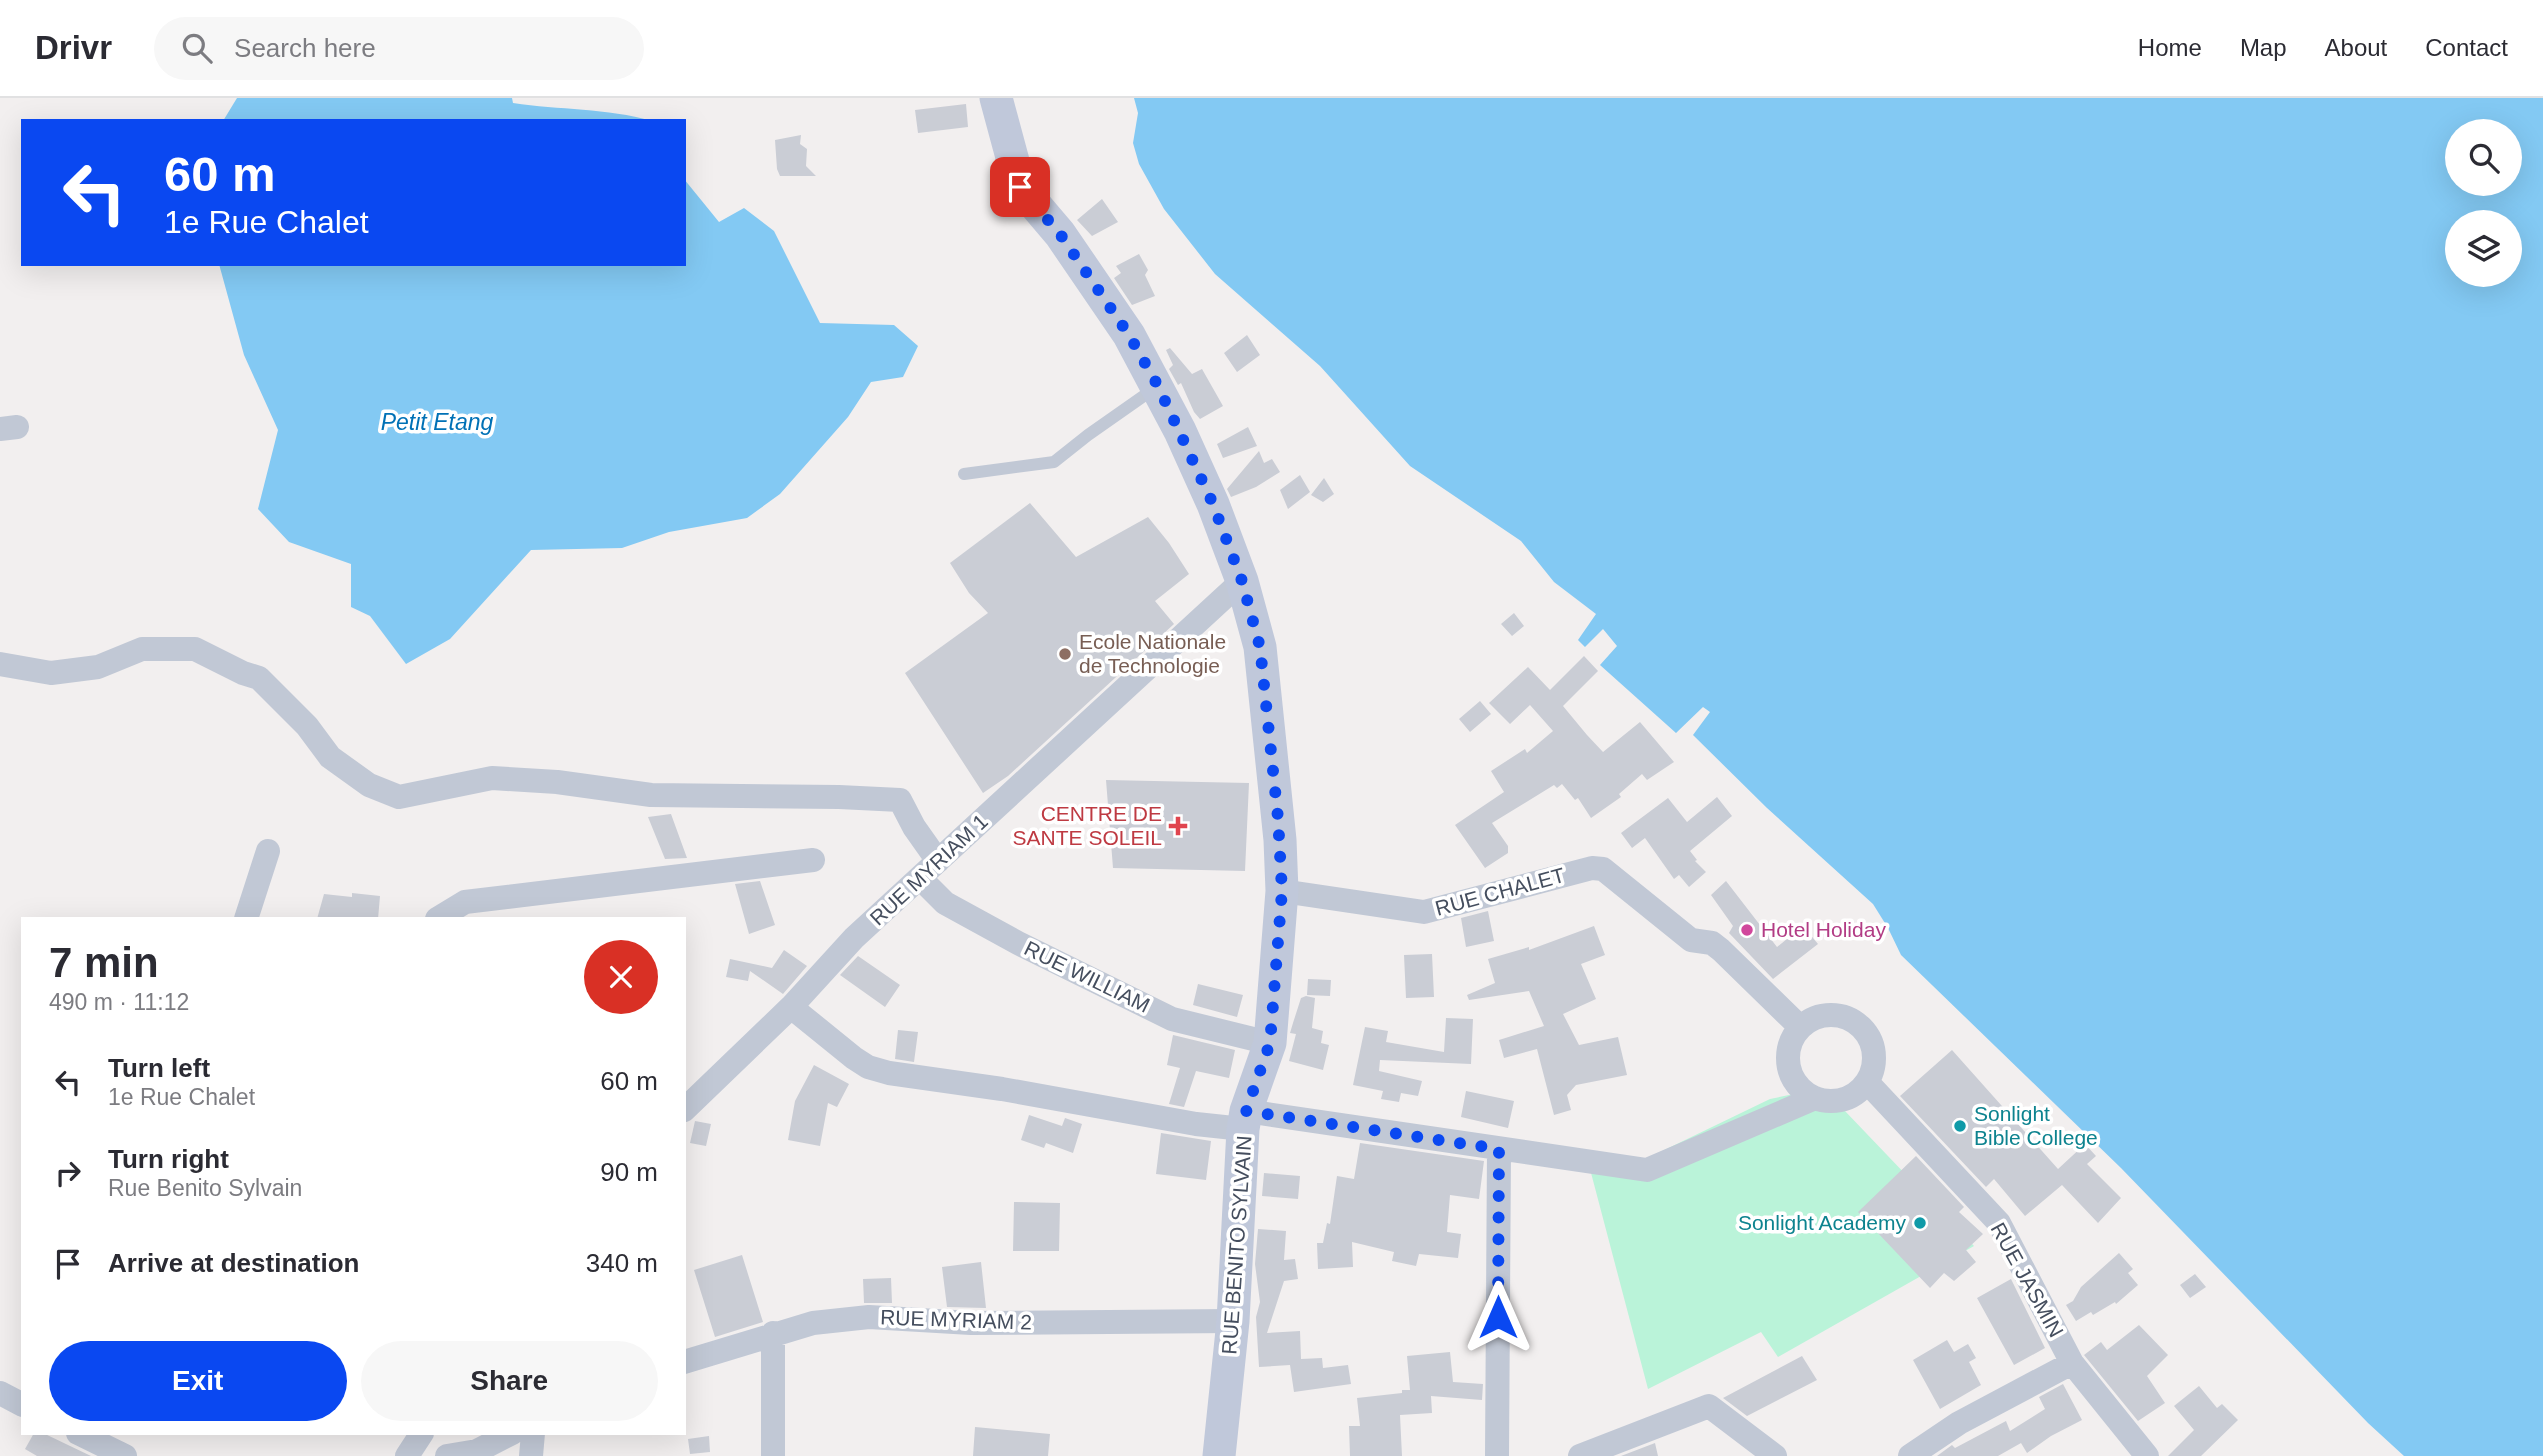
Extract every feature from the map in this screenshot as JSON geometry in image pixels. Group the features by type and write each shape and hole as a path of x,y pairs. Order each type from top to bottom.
{"main road":[{"name":"RUE BENITO SYLVAIN","path":"996,98 1020,187 1060,234 1129,335 1158,386 1213,504 1242,581 1260,647 1279,828 1282,891 1270,1043 1245,1120 1233,1321 1219,1456"}],"street":[{"name":"RUE MYRIAM 1","path":"686,1108 791,1007 854,938 1242,581"},
{"path":"0,664 51,673 98,667 142,649 195,649 259,678 307,726 330,757 369,785 399,797 492,778 557,782 651,795 901,800 914,827 939,861"},
{"path":"247,917 268,851"},
{"path":"441,917 465,902 813,860"},
{"name":"RUE CHALET","path":"1282,891 1424,912 1592,868 1603,869 1690,940 1712,943 1721,950 1800,1027"},
{"name":"RUE WILLIAM","path":"920,878 946,903 1018,943 1172,1018 1270,1043"},
{"path":"791,1007 853,1058 868,1067 889,1073 1002,1089 1196,1124 1245,1120 1499,1149 1647,1170 1815,1098"},
{"path":"1826,1014 1853,1020 1864,1029 1871,1041 1873,1069 1867,1082 1857,1093 1830,1101 1815,1098 1798,1086 1788,1067 1788,1052 1792,1038 1800,1027 1812,1018 1826,1014"},
{"name":"RUE JASMIN","path":"1867,1082 2000,1223 2072,1363 2147,1456"},
{"path":"1497,1456 1499,1149"},
{"name":"RUE MYRIAM 2","path":"686,1361 813,1323 869,1317 971,1323 1233,1321"},
{"path":"773,1333 773,1456"},
{"path":"1910,1456 1959,1423 2072,1363"},
{"path":"0,1393 21,1404"},
{"path":"1580,1456 1709,1406 1775,1456"},
{"path":"82,1435 125,1456"},
{"path":"407,1456 421,1435"},
{"path":"447,1456 477,1451 508,1435"},
{"path":"531,1456 533,1435"}],"lane":[{"path":"964,474 1054,462 1158,386"}],"green space":[{"path":"1823,1088 1974,1246 1778,1357 1761,1332 1648,1389 1590,1169 1623,1170 1770,1099"}],"water":[{"path":"237,98 512,98 513,103 644,119 224,119"},
{"path":"1134,98 2543,98 2543,1456 2404,1456 2368,1423 2121,1168 1901,955 1873,904 1767,808 1693,735 1710,712 1703,707 1676,733 1600,665 1617,646 1603,629 1585,647 1578,640 1596,614 1554,582 1521,541 1410,466 1320,366 1215,274 1164,209 1139,164 1133,143 1138,113"},
{"name":"Petit Etang","path":"686,181 719,222 744,208 774,231 820,323 894,325 918,346 903,377 871,382 848,417 780,494 747,518 669,532 622,548 531,550 450,639 406,664 370,616 351,607 351,564 289,542 258,509 278,430 244,355 220,266 686,266"}],"building":[{"path":"966,104 968,127 918,133 915,110"},
{"path":"801,135 800,144 807,149 806,166 816,176 780,176 775,140"},
{"path":"1102,199 1118,222 1092,236 1077,220"},
{"path":"1139,254 1148,270 1145,275 1155,296 1132,305 1114,278 1121,273 1116,266"},
{"path":"1247,335 1260,355 1237,372 1224,353"},
{"path":"1170,348 1192,374 1202,369 1223,406 1200,419 1181,383 1178,385 1169,369 1173,365 1166,350"},
{"path":"1248,427 1257,446 1223,458 1217,444"},
{"path":"1259,451 1264,463 1272,459 1280,472 1256,487 1231,497 1227,489"},
{"path":"1300,475 1310,492 1288,509 1280,490"},
{"path":"1324,478 1334,494 1323,502 1311,495"},
{"path":"1030,503 1076,557 1148,517 1189,574 1155,601 1174,624 1008,776 983,793 905,673 988,613 969,593 950,563"},
{"path":"1514,613 1524,626 1512,636 1501,624"},
{"path":"1584,656 1598,671 1563,706 1587,735 1603,752 1640,722 1674,762 1647,780 1642,774 1619,794 1621,797 1591,818 1578,798 1575,800 1562,784 1557,788 1554,785 1492,823 1508,846 1508,853 1485,868 1455,825 1504,792 1491,771 1525,749 1527,753 1553,731 1530,705 1510,724 1489,703 1528,667 1550,690"},
{"path":"1480,701 1491,714 1470,732 1459,719"},
{"name":"CENTRE DE SANTE SOLEIL","path":"1106,780 1249,783 1245,871 1113,868"},
{"path":"1717,797 1732,816 1690,851 1706,872 1689,887 1679,875 1674,879 1645,838 1632,848 1621,833 1668,798 1687,822"},
{"path":"671,814 687,858 665,859 648,817"},
{"path":"760,881 775,925 749,934 735,884"},
{"name":"Hotel Holiday","path":"1726,881 1777,947 1803,926 1818,944 1773,979 1729,933 1733,926 1711,895"},
{"path":"352,893 380,896 378,917 318,917 324,894 352,897"},
{"path":"1488,911 1494,941 1466,947 1461,918"},
{"path":"1594,926 1605,955 1581,964 1596,999 1563,1014 1579,1045 1618,1037 1627,1075 1576,1085 1567,1095 1571,1110 1554,1115 1537,1049 1504,1058 1499,1040 1544,1026 1529,991 1469,1000 1467,995 1495,983 1488,959 1529,947 1529,950"},
{"path":"784,950 807,966 783,994 750,971 748,981 726,977 730,959 772,968"},
{"path":"1432,954 1434,997 1406,998 1404,955"},
{"path":"858,956 900,985 885,1007 840,975"},
{"path":"1308,979 1331,980 1330,996 1307,995"},
{"path":"1198,984 1243,995 1237,1017 1193,1005"},
{"path":"1301,998 1315,998 1312,1028 1323,1031 1321,1043 1329,1045 1323,1070 1289,1061 1296,1034 1290,1033"},
{"path":"1446,1018 1473,1019 1471,1064 1380,1060 1379,1071 1422,1081 1418,1096 1401,1093 1399,1102 1381,1099 1383,1091 1353,1085 1365,1027 1388,1031 1386,1042 1444,1052"},
{"path":"898,1030 918,1032 914,1062 895,1059"},
{"path":"1173,1035 1235,1050 1229,1078 1196,1071 1184,1107 1169,1104 1180,1068 1167,1065"},
{"name":"Sonlight Bible College","path":"1952,1050 2058,1169 2085,1144 2096,1156 2087,1164 2121,1198 2098,1223 2062,1185 2025,1216 1994,1179 1986,1187 1900,1096"},
{"path":"814,1065 849,1084 837,1107 828,1103 820,1146 788,1140 795,1101"},
{"path":"1466,1091 1514,1101 1508,1128 1461,1117"},
{"path":"1029,1115 1062,1126 1065,1118 1082,1124 1073,1153 1046,1143 1044,1148 1021,1140"},
{"path":"695,1121 711,1124 706,1146 690,1143"},
{"path":"1161,1133 1211,1141 1206,1180 1156,1174"},
{"path":"1360,1143 1484,1161 1479,1199 1450,1195 1447,1232 1461,1234 1458,1258 1419,1254 1416,1266 1392,1261 1394,1252 1352,1242 1353,1267 1318,1269 1317,1243 1323,1243 1327,1223 1330,1224 1337,1176 1354,1179"},
{"name":"Sonlight Academy","path":"1916,1156 1964,1207 1959,1212 1983,1234 1966,1250 1976,1262 1954,1281 1944,1273 1930,1288 1858,1212"},
{"path":"1264,1173 1300,1176 1298,1199 1262,1196"},
{"path":"1014,1202 1060,1203 1059,1251 1013,1251"},
{"path":"1258,1229 1286,1231 1284,1260 1295,1259 1298,1279 1284,1281 1267,1333 1300,1331 1301,1359 1322,1358 1323,1368 1348,1365 1351,1384 1294,1392 1290,1365 1259,1367 1256,1317 1260,1302 1255,1264"},
{"path":"2119,1253 2133,1269 2128,1273 2138,1285 2116,1304 2115,1302 2093,1315 2091,1312 2076,1321 2066,1305 2073,1301 2081,1287"},
{"path":"742,1255 763,1322 715,1337 694,1270"},
{"path":"981,1262 986,1308 947,1307 942,1267"},
{"path":"2195,1274 2206,1287 2190,1298 2180,1285"},
{"path":"891,1278 892,1303 864,1303 863,1279"},
{"path":"2011,1279 2045,1348 2014,1365 1977,1298"},
{"path":"2139,1325 2168,1355 2147,1376 2165,1403 2138,1421 2084,1355 2101,1342 2107,1350"},
{"path":"1947,1340 1954,1352 1968,1344 1976,1358 1969,1362 1981,1385 1940,1409 1913,1360"},
{"path":"1450,1352 1453,1382 1483,1384 1482,1400 1431,1396 1432,1413 1400,1415 1402,1456 1350,1456 1349,1426 1360,1426 1357,1398 1410,1390 1407,1356"},
{"path":"1802,1356 1817,1380 1747,1416 1723,1398"},
{"path":"2063,1384 2082,1420 2051,1436 2027,1453 2021,1443 1998,1456 1937,1456 1952,1445 1955,1448 2006,1421 2010,1431 2045,1409 2039,1397"},
{"path":"2199,1386 2217,1408 2222,1404 2238,1420 2201,1456 2168,1456 2194,1430 2174,1406"},
{"path":"975,1427 1050,1434 1048,1456 973,1456"},
{"path":"33,1435 47,1435 91,1456 37,1456 25,1449"},
{"path":"709,1436 710,1452 690,1454 688,1439"},
{"path":"1655,1443 1658,1456 1621,1456"}],"place":[{"name":"Ecole Nationale de Technologie","path":"1065,654"},
{"name":"CENTRE DE SANTE SOLEIL","path":"1178,826"},
{"name":"Hotel Holiday","path":"1747,930"},
{"name":"Sonlight Bible College","path":"1960,1126"},
{"name":"Sonlight Academy","path":"1920,1223"}],"route":[{"path":"1020,187 1060,234 1129,335 1158,386 1213,504 1242,581 1260,647 1280,840 1282,891 1270,1043 1246,1111 1499,1149 1498,1317"}]}
